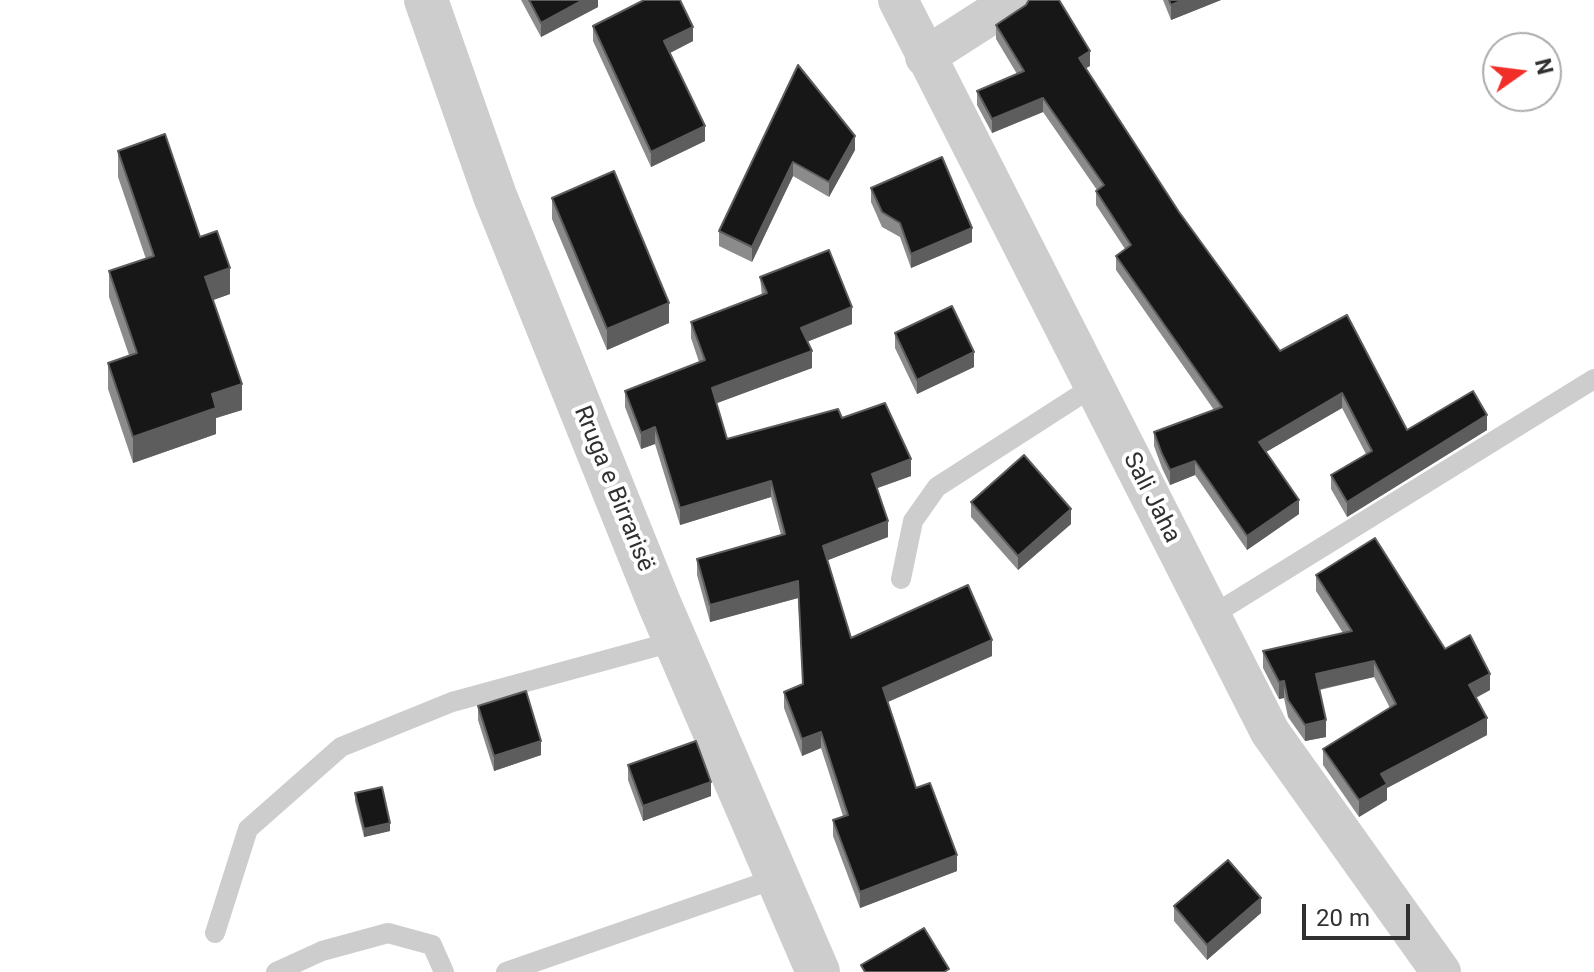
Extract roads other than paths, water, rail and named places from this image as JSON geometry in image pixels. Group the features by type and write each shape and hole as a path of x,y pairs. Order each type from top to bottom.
{"street":[{"name":"Rruga e Birrarisë","path":"426,0 495,196 676,641 818,972"},
{"name":"Sali Jaha","path":"898,0 1270,732 1441,972"},
{"path":"925,57 1014,0"}],"lane":[{"path":"1211,616 1594,379"},
{"path":"901,579 913,521 937,487 1094,386"},
{"path":"215,933 248,829 341,747 452,702 676,641"},
{"path":"506,972 777,878"},
{"path":"276,972 322,951 388,933 432,945 444,972"}]}
